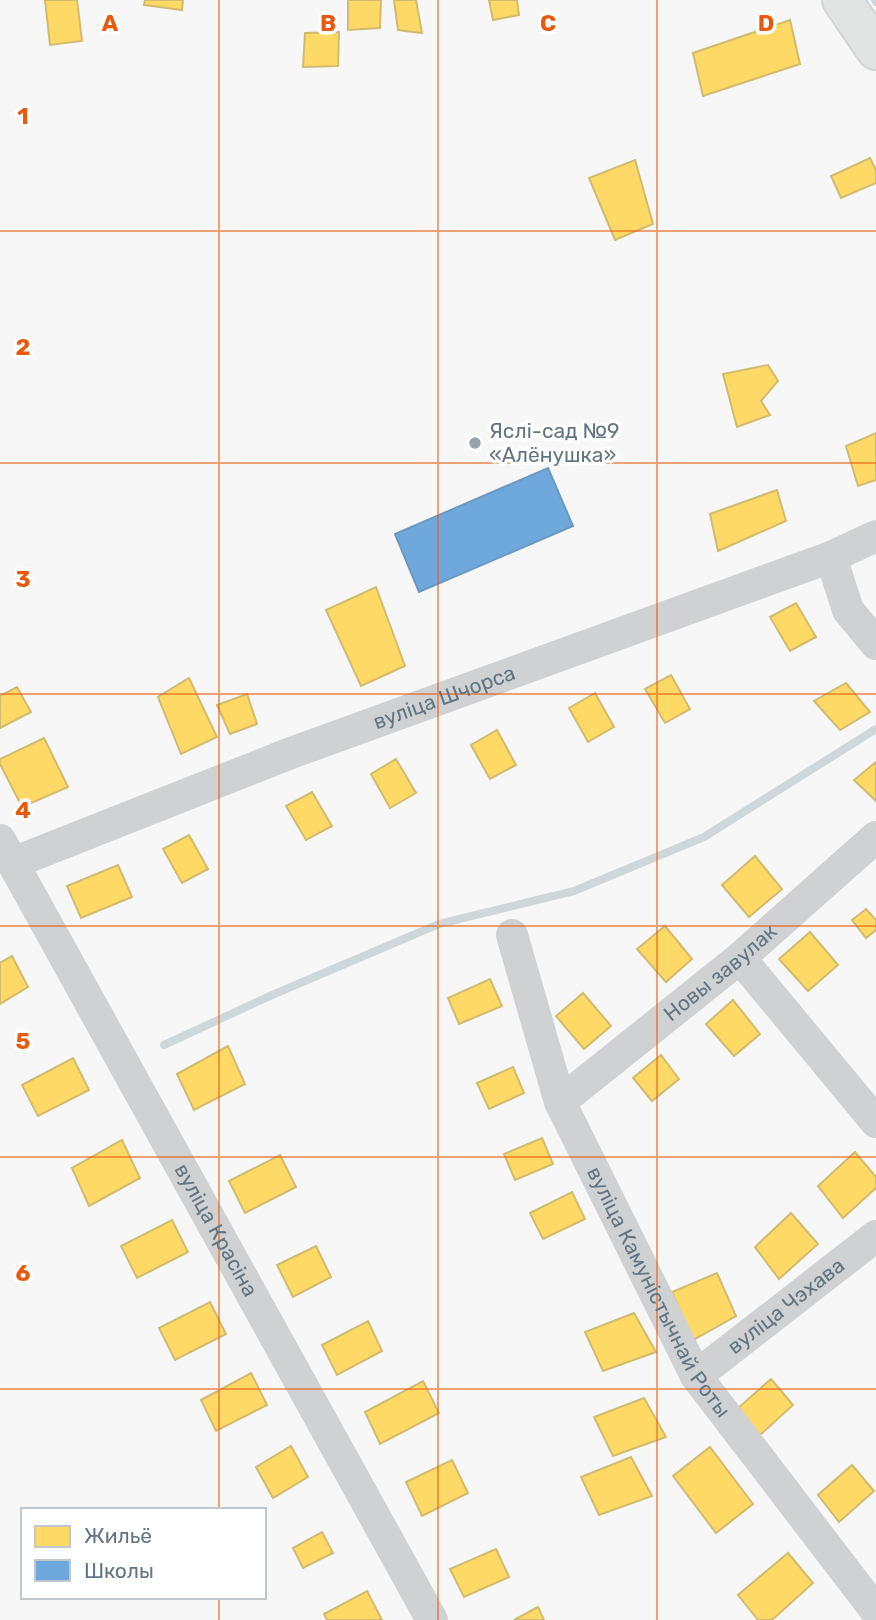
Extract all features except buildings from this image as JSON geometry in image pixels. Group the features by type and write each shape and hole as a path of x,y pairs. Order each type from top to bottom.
{"street":[{"path":"842,0 876,50"},
{"name":"вуліца Шчорса","path":"7,851 291,753 831,557 876,536"},
{"path":"831,557 848,610 876,644"},
{"name":"Новы завулак","path":"560,1102 740,958 876,837"},
{"name":"вуліца Красіна","path":"7,851 432,1620"},
{"name":"вуліца Камуністычнай Роты","path":"512,935 560,1102 696,1376 876,1611"},
{"path":"740,958 876,1122"},
{"name":"вуліца Чэхава","path":"696,1376 876,1236"}],"waterway":[{"path":"164,1045 272,995 439,924 574,891 704,837 876,729"}],"place":[{"name":"Яслі-сад №9 «Алёнушка»","path":"475,443"}]}
